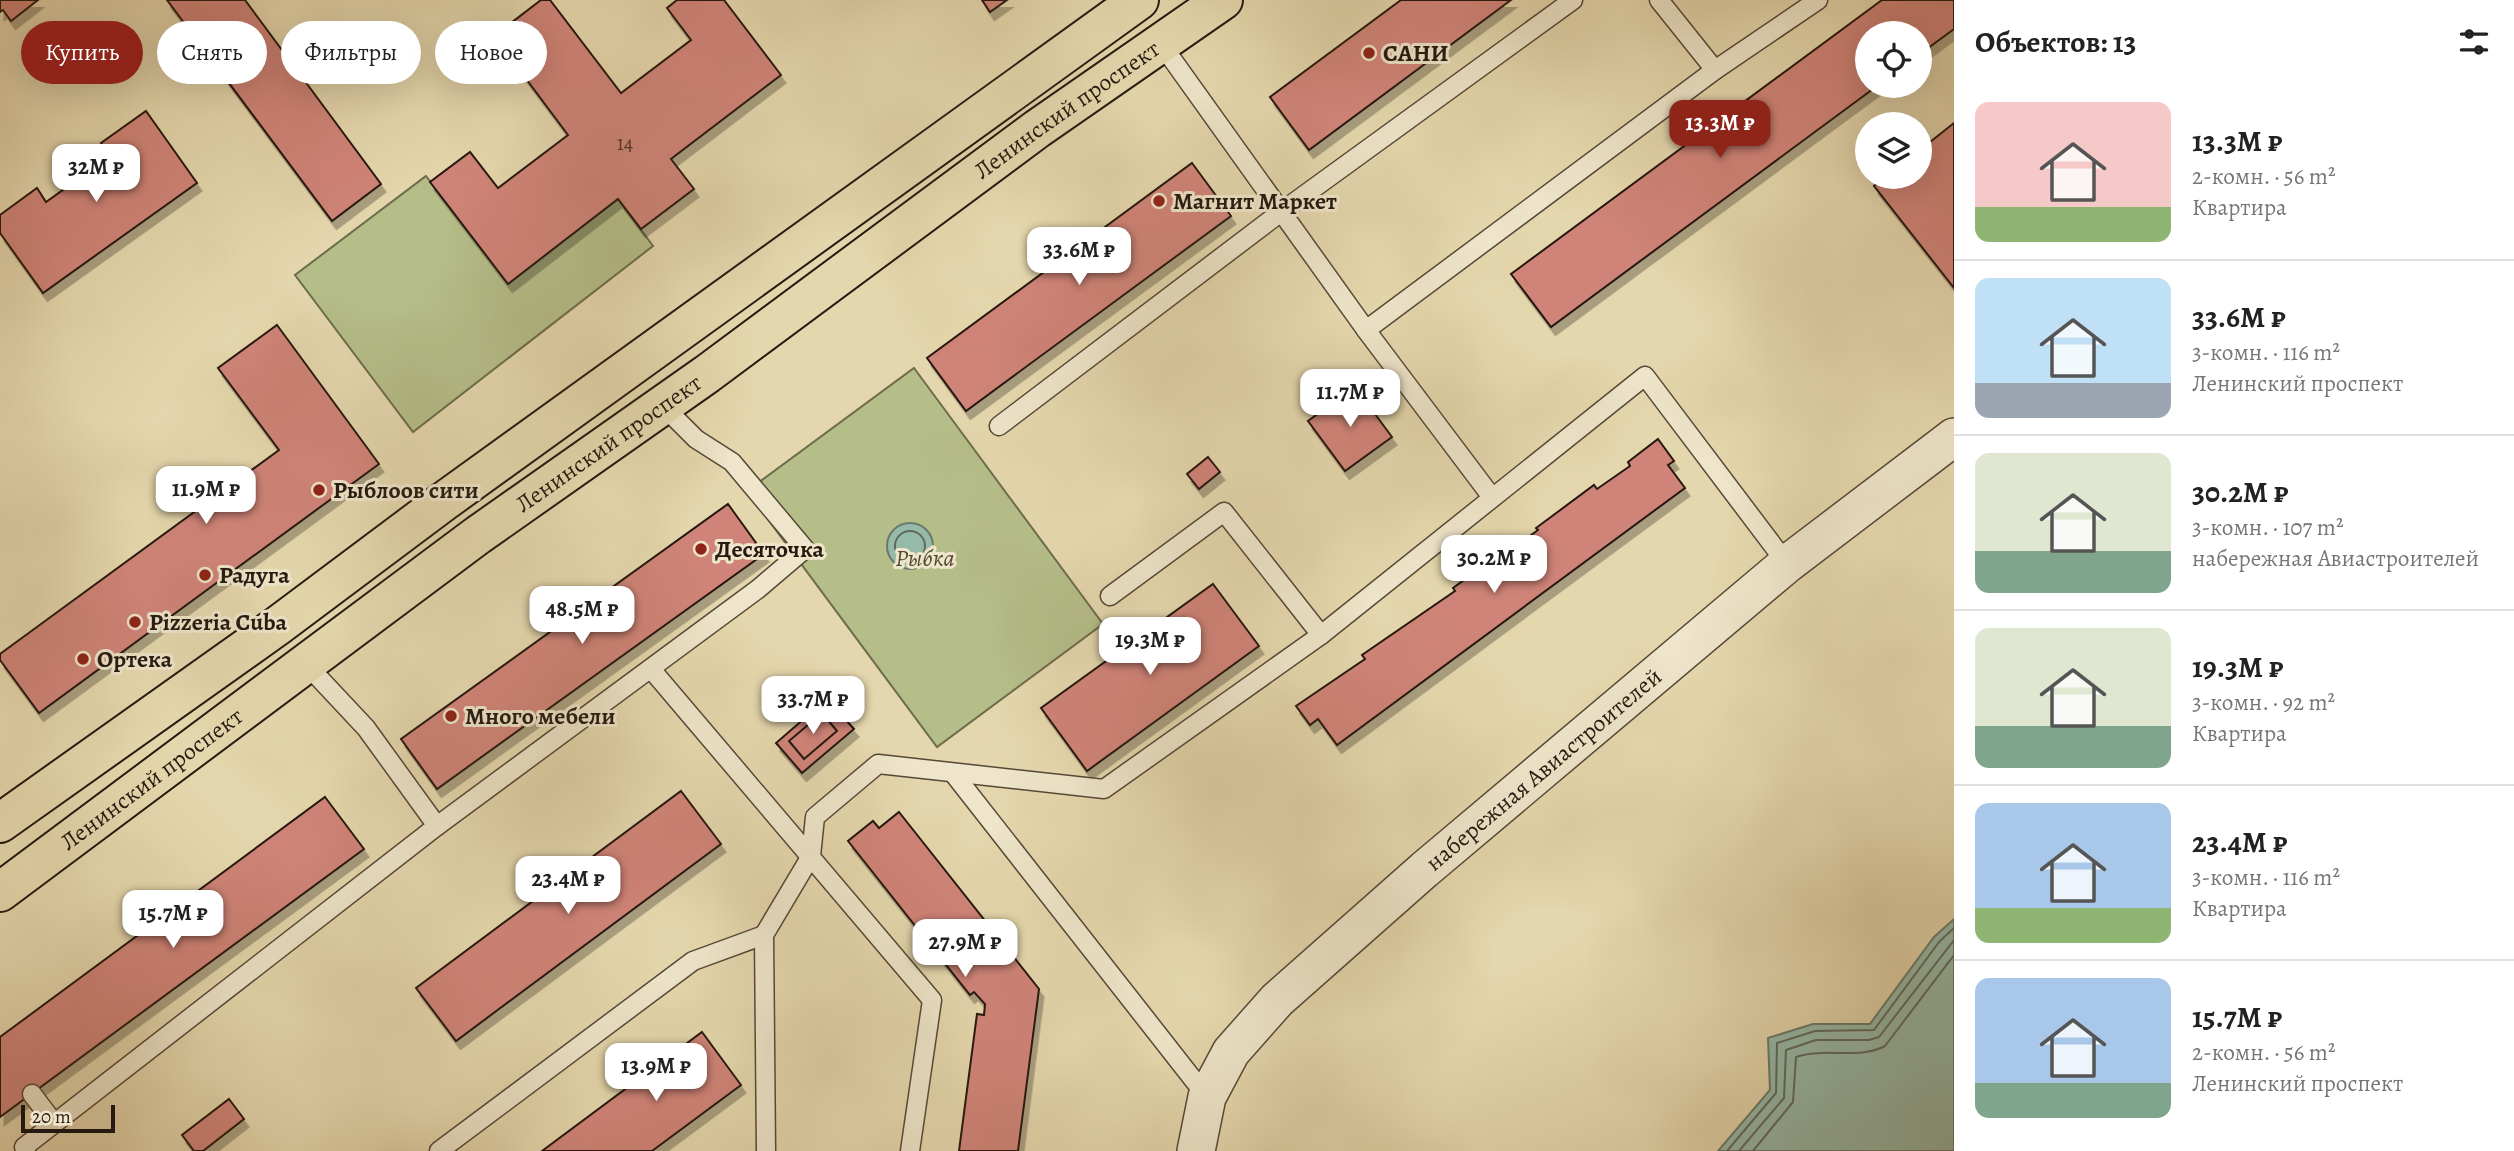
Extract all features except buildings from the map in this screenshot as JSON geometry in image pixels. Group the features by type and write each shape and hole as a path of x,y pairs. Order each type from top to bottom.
{"main road":[{"name":"Ленинский проспект","path":"0,823 276,627 443,502 1139,0"},
{"name":"Ленинский проспект","path":"0,892 306,664 661,404 707,374 1037,129 1162,45 1223,0"}],"street":[{"name":"набережная Авиастроителей","path":"1196,1151 1208,1097 1231,1052 1277,1000 1424,870 1787,564 1954,437"}],"lane":[{"path":"999,426 1281,212 1573,0"},
{"path":"1659,0 1714,70"},
{"path":"1366,330 1714,70 1818,0"},
{"path":"1162,45 1366,330 1491,496"},
{"path":"766,1151 764,935 811,856 815,817 878,764 1104,789 1321,635 1491,496 1645,376 1787,564"},
{"path":"26,1151 24,1147 54,1123 437,826 758,589 805,548 732,462 696,439 661,404"},
{"path":"1110,596 1224,512 1321,635"},
{"path":"306,664 366,728 437,826"},
{"path":"651,669 932,1000 910,1151"},
{"path":"953,773 1208,1097"},
{"path":"439,1151 693,961 764,935"},
{"path":"32,1094 54,1123"}],"green space":[{"path":"426,176 508,283 618,199 653,246 413,432 295,275"},
{"name":"Рыбка","path":"914,368 1103,624 937,747 747,491"}],"water":[{"path":"910,523 926,530 933,546 926,562 910,569 894,562 887,546 894,530"},
{"path":"1954,919 1954,1151 1718,1151 1770,1090 1768,1038 1813,1024 1870,1024 1934,937"}],"place":[{"name":"САНИ","path":"1369,53"},
{"name":"Магнит Маркет","path":"1159,201"},
{"name":"Рыблоов сити","path":"319,490"},
{"name":"Десяточка","path":"701,549"},
{"name":"Радуга","path":"205,575"},
{"name":"Pizzeria Cuba","path":"135,622"},
{"name":"Ортека","path":"83,659"},
{"name":"Много мебели","path":"451,716"}]}
